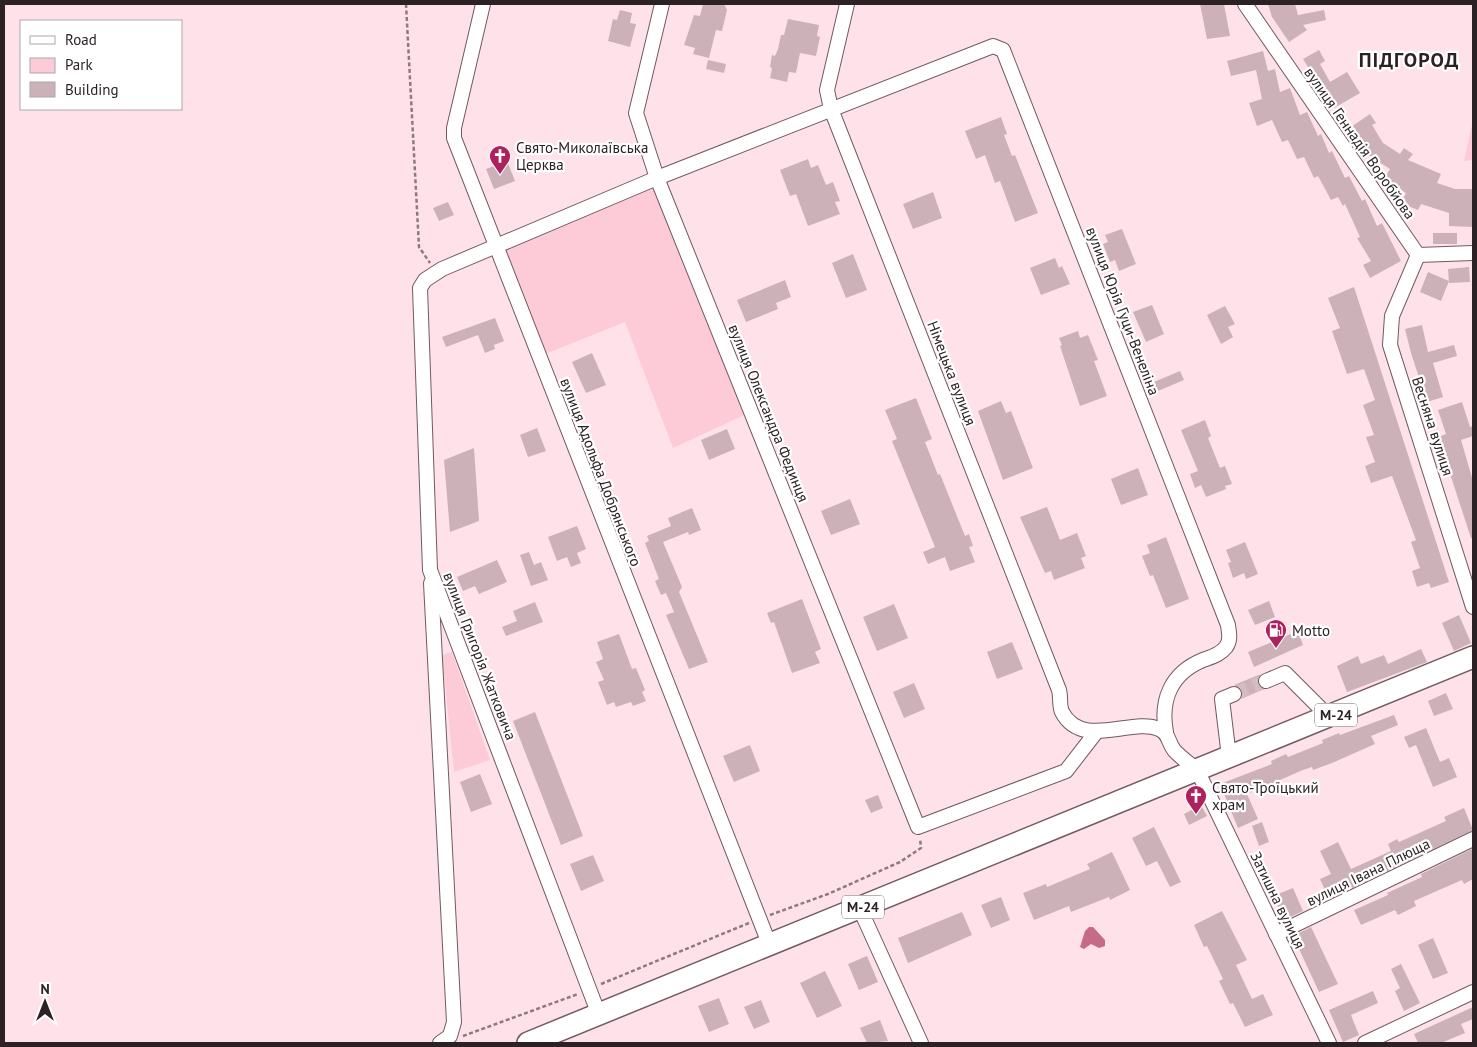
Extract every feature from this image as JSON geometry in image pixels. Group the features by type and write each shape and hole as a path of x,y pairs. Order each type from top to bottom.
{"highway":[{"name":"М-24","path":"528,1043 770,946 1473,657"}],"street":[{"name":"вулиця Адольфа Добрянського","path":"483,4 454,128 454,138 495,247 770,946"},
{"name":"вулиця Олександра Фединця","path":"662,4 636,113 657,178 918,827"},
{"name":"Німецька вулиця","path":"847,4 827,90 831,109 1059,690 1062,711 1071,722 1097,731"},
{"name":"вулиця Геннадія Воробйова","path":"1245,4 1418,255"},
{"name":"вулиця Юрія Гуци-Венеліна","path":"831,109 993,46 1003,50 1228,625 1230,636 1227,646 1219,654 1191,666 1174,681 1165,699 1163,718 1166,732"},
{"name":"вулиця Григорія Жатковича","path":"599,1015 430,570 420,288 425,280 442,269 657,178 831,109"},
{"path":"1418,255 1473,253"},
{"name":"Весняна вулиця","path":"1418,255 1392,316 1389,331 1390,345 1473,607"},
{"path":"430,570 454,1022 450,1036 440,1043"},
{"path":"1266,681 1285,673 1329,717"},
{"path":"1229,757 1222,700 1234,694"},
{"path":"918,827 1066,771 1097,731 1152,726 1166,732 1174,750 1197,770"},
{"name":"Затишна вулиця","path":"1197,770 1329,1043"},
{"name":"вулиця Івана Плюща","path":"1276,934 1473,839"},
{"path":"860,909 920,1043"},
{"path":"1365,1043 1473,992"}],"path":[{"path":"406,4 419,247 426,260 442,269"},
{"path":"759,918 828,894 914,854 920,848 918,827"}],"green space":[{"path":"1473,120 1473,160 1464,161"},
{"path":"657,178 751,412 673,448 625,322 538,357 495,247"},
{"path":"452,652 490,760 454,772 442,655"}],"shaded area":[{"path":"1089,927 1093,927 1105,940 1105,946 1099,948 1091,944 1084,949 1080,947 1085,931"}],"building":[{"path":"703,4 724,4 727,10 722,31 716,30 709,58 693,54 695,48 684,45 694,15 700,16"},
{"path":"1200,4 1224,4 1230,36 1207,39"},
{"path":"1268,4 1295,4 1298,15 1324,10 1326,20 1303,25 1307,30 1289,42 1272,17"},
{"path":"620,10 632,13 630,23 636,24 630,47 608,41 613,19 617,20"},
{"path":"788,19 819,25 817,36 820,37 816,56 800,53 796,73 789,72 787,82 770,78 772,68 770,67 772,55 775,56 781,35 784,35"},
{"path":"1319,50 1325,61 1320,64 1330,82 1347,72 1360,93 1334,108 1303,59"},
{"path":"1263,51 1268,71 1275,69 1280,92 1290,88 1300,115 1307,112 1318,136 1321,134 1329,153 1332,151 1345,178 1349,176 1362,201 1365,199 1377,226 1382,223 1401,261 1370,278 1363,265 1371,261 1357,238 1360,237 1345,204 1343,206 1338,197 1331,200 1318,176 1314,178 1304,157 1297,159 1288,140 1282,142 1272,120 1257,126 1249,103 1262,99 1256,70 1231,76 1227,61"},
{"path":"708,60 726,64 724,73 706,69"},
{"path":"1370,114 1376,123 1372,125 1383,143 1400,154 1404,148 1413,154 1408,160 1441,174 1437,183 1455,189 1473,189 1473,227 1449,226 1449,213 1421,204 1418,210 1401,203 1406,193 1384,179 1390,169 1362,151 1348,129"},
{"path":"1001,117 1007,134 1004,135 1012,156 1015,155 1038,213 1015,222 1000,181 995,183 985,155 976,159 965,131"},
{"path":"808,159 811,168 818,165 826,185 833,182 840,201 835,202 840,214 808,226 796,194 790,196 780,170"},
{"name":"Свято-Миколаївська Церква","path":"494,160 499,164 507,161 515,181 494,189 486,169 494,166"},
{"path":"933,192 942,218 913,229 903,204"},
{"path":"448,202 454,215 439,221 433,208"},
{"path":"1122,229 1136,264 1119,271 1115,260 1110,262 1103,244 1108,242 1105,235"},
{"path":"1433,233 1457,233 1457,244 1433,244"},
{"path":"853,254 867,290 846,298 832,263"},
{"path":"1055,258 1059,268 1062,266 1070,284 1041,295 1030,268"},
{"path":"1469,267 1470,282 1449,283 1448,269"},
{"path":"1428,272 1449,281 1441,301 1420,292"},
{"path":"785,280 791,297 776,303 778,309 746,322 737,300"},
{"path":"1354,287 1449,582 1431,588 1429,583 1417,587 1412,571 1420,568 1411,542 1416,540 1392,476 1371,483 1365,466 1375,462 1366,437 1374,435 1363,405 1375,400 1364,369 1347,374 1332,331 1340,328 1328,298"},
{"path":"1152,305 1164,334 1146,342 1133,312"},
{"path":"1225,306 1235,324 1228,327 1233,337 1221,344 1207,315"},
{"path":"495,318 504,341 494,345 495,349 485,353 478,335 446,347 442,337"},
{"path":"1422,325 1428,352 1454,345 1457,356 1433,363 1443,397 1427,402 1405,329"},
{"path":"1078,331 1080,338 1088,335 1098,360 1094,361 1107,396 1080,406 1059,338"},
{"path":"592,353 606,385 586,393 572,362"},
{"path":"1180,371 1184,380 1158,391 1154,382"},
{"path":"916,398 932,439 925,442 965,536 969,534 973,546 969,547 975,562 950,571 945,557 928,564 923,552 935,547 892,441 897,439 885,410"},
{"path":"1001,401 1006,413 1011,411 1033,468 1003,480 978,411"},
{"path":"1462,402 1470,427 1473,426 1473,436 1461,440 1473,481 1473,538 1471,538 1438,437 1446,434 1438,410"},
{"path":"1205,420 1211,436 1208,438 1220,468 1225,466 1232,484 1225,486 1226,489 1206,497 1201,485 1195,488 1190,474 1198,471 1181,430"},
{"path":"537,428 546,451 528,457 520,435"},
{"path":"727,429 735,449 709,460 701,440"},
{"path":"474,448 479,521 450,532 444,460"},
{"path":"1138,468 1148,495 1121,505 1111,479"},
{"path":"850,499 860,524 831,535 821,511"},
{"path":"1047,507 1060,540 1077,533 1086,556 1081,558 1085,568 1054,580 1051,571 1045,573 1020,517"},
{"path":"692,508 701,530 689,535 688,532 663,542 682,587 679,592 708,662 689,669 666,615 674,612 666,593 661,595 655,581 659,579 645,543 649,541 647,536 671,526 668,518"},
{"path":"577,526 586,549 577,553 581,563 571,567 567,557 557,561 548,537"},
{"path":"1166,537 1189,599 1166,608 1153,575 1150,576 1142,556 1150,553 1147,545"},
{"path":"1245,542 1258,574 1246,579 1244,573 1233,578 1228,563 1231,562 1226,550"},
{"path":"529,552 534,565 541,562 548,580 531,586 520,555"},
{"path":"497,560 507,582 479,594 475,586 463,591 457,577"},
{"path":"802,599 821,649 815,652 820,663 792,673 774,622 771,623 767,613"},
{"path":"1269,601 1275,617 1255,625 1248,610"},
{"path":"535,602 543,622 506,636 502,627 517,621 513,611"},
{"path":"894,604 908,638 877,651 863,617"},
{"path":"1459,615 1471,643 1454,651 1442,623"},
{"name":"Motto","path":"1298,631 1303,645 1254,667 1248,652"},
{"path":"619,634 632,669 636,668 645,690 642,692 646,701 633,706 631,702 616,707 614,702 607,705 598,682 604,680 596,662 603,659 597,642"},
{"path":"1012,642 1023,669 997,679 987,652"},
{"path":"1421,649 1427,662 1347,692 1337,666 1358,656 1361,664 1384,655 1388,664"},
{"path":"1261,674 1257,679 1258,684 1264,689 1241,699 1242,690 1234,685"},
{"path":"914,683 925,709 904,718 893,692"},
{"path":"1446,693 1453,709 1434,716 1428,701"},
{"path":"535,712 583,836 561,845 513,721"},
{"path":"1394,715 1398,725 1371,736 1375,744 1332,763 1313,770 1312,767 1303,770 1247,794 1258,819 1238,828 1220,784 1272,764 1271,761 1286,754 1288,757 1323,743 1322,740 1339,733 1340,735"},
{"path":"1426,728 1440,762 1449,758 1457,777 1433,787 1416,745 1409,748 1404,737"},
{"path":"750,745 760,771 734,782 723,756"},
{"path":"480,774 492,804 471,812 460,782"},
{"path":"878,795 883,808 871,813 865,800"},
{"name":"Свято-Троїцький храм","path":"1201,805 1207,816 1189,825 1184,814"},
{"path":"1464,808 1473,830 1329,899 1320,879 1331,874 1320,851 1338,842 1351,869 1391,851 1388,844 1397,839 1399,842 1446,821 1444,817"},
{"path":"1262,822 1269,842 1259,846 1252,826"},
{"path":"1154,827 1181,882 1170,887 1157,861 1146,866 1132,838"},
{"path":"1472,849 1473,879 1464,884 1462,880 1414,901 1416,906 1398,915 1395,910 1361,925 1354,910 1388,895 1387,893 1422,877 1421,874"},
{"path":"1112,852 1130,890 1110,900 1109,897 1071,912 1069,906 1034,920 1023,893 1046,884 1047,887 1090,869 1087,864"},
{"path":"593,855 604,881 581,891 570,864"},
{"path":"1293,888 1303,911 1284,920 1273,896"},
{"path":"1001,897 1010,920 991,928 981,905"},
{"path":"1222,911 1247,960 1236,965 1252,999 1263,994 1273,1015 1245,1027 1233,1003 1230,1004 1219,981 1223,979 1207,946 1204,947 1194,925"},
{"path":"962,912 972,935 908,963 898,938"},
{"path":"1311,927 1338,984 1319,992 1293,936"},
{"path":"1433,938 1448,973 1433,979 1418,945"},
{"path":"867,956 878,982 859,990 848,964"},
{"path":"1401,964 1420,1003 1404,1011 1395,991 1400,988 1391,969"},
{"path":"825,971 842,1006 817,1018 800,983"},
{"path":"1373,991 1378,1003 1351,1015 1359,1035 1343,1042 1329,1010"},
{"path":"719,998 729,1024 709,1032 698,1006"},
{"path":"761,1000 770,1022 754,1029 744,1007"},
{"path":"1473,1007 1473,1019 1461,1024 1465,1033 1441,1043 1418,1043 1414,1034"},
{"path":"880,1020 888,1041 867,1043 860,1028"}],"tunnel":[{"path":"1234,694 1266,681"}],"place":[{"name":"Свято-Миколаївська Церква","path":"500,175"},
{"name":"Motto","path":"1276,649"},
{"name":"Свято-Троїцький храм","path":"1196,815"}],"district":[{"name":"ПІДГОРОД","path":"1409,60"}]}
